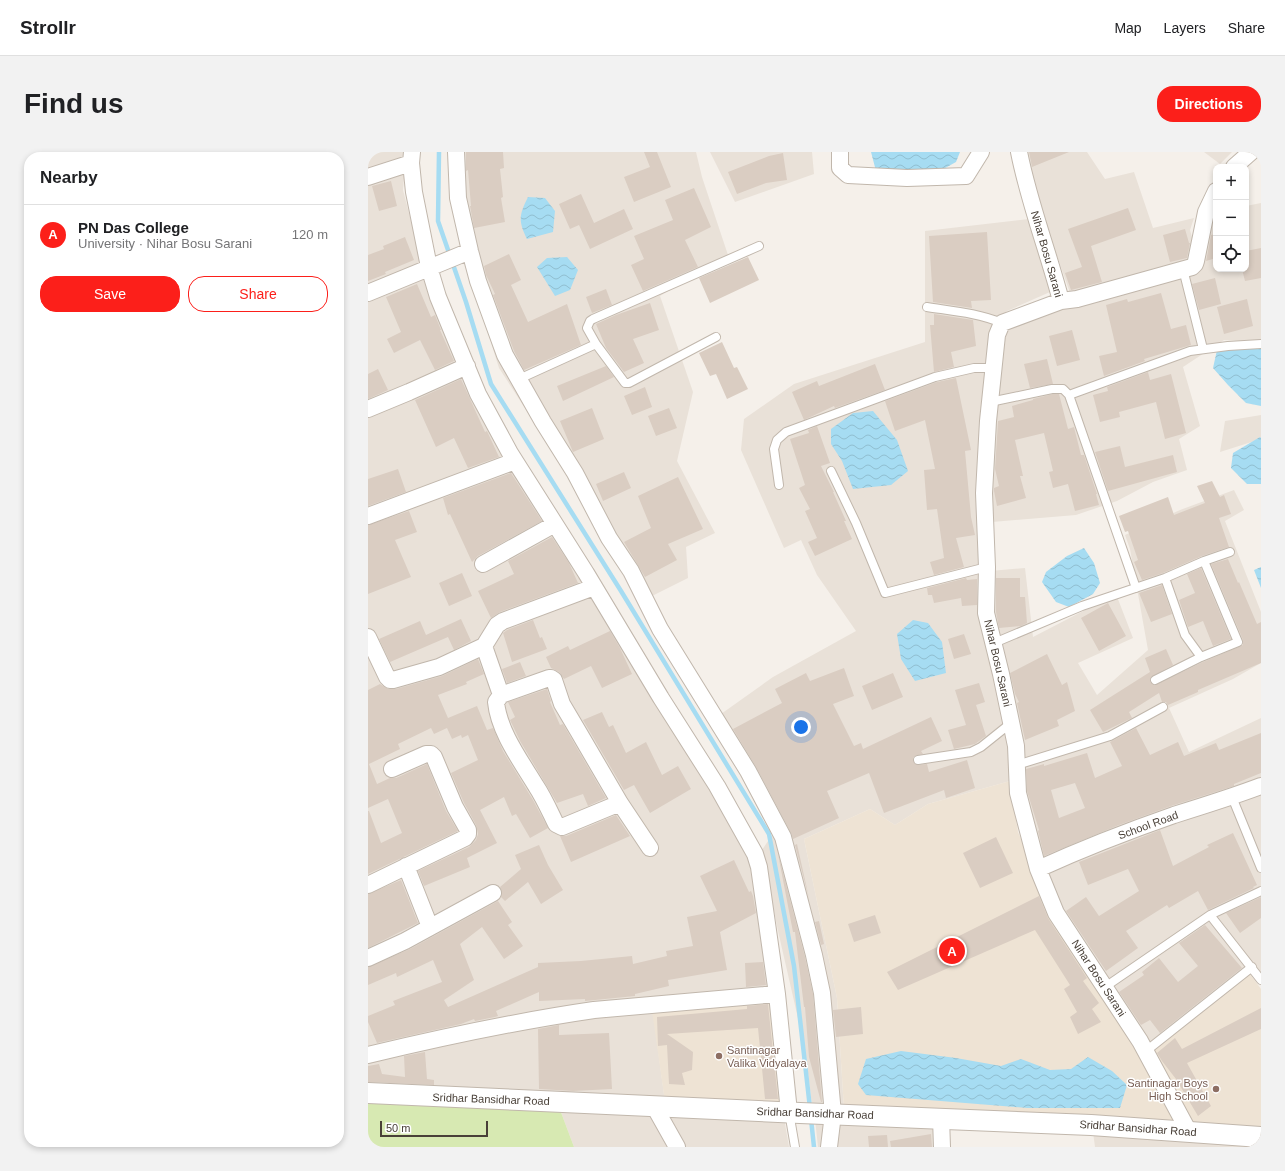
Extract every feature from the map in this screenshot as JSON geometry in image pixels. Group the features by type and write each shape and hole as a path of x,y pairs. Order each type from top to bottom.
{"street":[{"path":"456,152 463,253 478,281 505,355 543,422 575,473 609,538 631,571 660,629 748,771 783,837 814,955 822,993 809,1113"},
{"path":"840,152 840,168 848,175 907,178 966,176 981,152"},
{"name":"Nihar Bosu Sarani","path":"1019,152 1024,179 1054,273 1061,301 1002,323 997,335 988,421 984,493 987,567 986,613 1002,674 1016,746 1018,793 1038,870 1056,913 1146,1051 1189,1132"},
{"path":"1237,164 1250,152"},
{"path":"368,177 411,158 414,192 434,265 438,298 478,394 515,461 594,587 660,698 717,786 755,854 759,867 777,994 809,1113 829,1147"},
{"path":"1061,301 1077,299 1192,267 1195,264 1206,212 1213,197"},
{"path":"368,293 463,253"},
{"path":"368,409 410,392 466,366"},
{"path":"368,516 515,461"},
{"path":"483,564 555,524"},
{"path":"368,637 387,677 390,680 393,680 439,667 484,646 497,625 503,621 594,587"},
{"path":"484,646 501,695"},
{"path":"620,803 562,827 556,824 537,786 511,745 497,712 496,702 501,695 548,678 552,678 554,680 562,704 620,803 650,848"},
{"path":"368,886 465,838 468,834 468,830 455,807 434,757 431,754 426,754 392,769"},
{"name":"School Road","path":"1038,870 1065,857 1116,837 1261,786"},
{"path":"406,866 430,927"},
{"path":"368,958 405,941 493,893"},
{"path":"368,1055 458,1034 564,1014 777,994"},
{"name":"Sridhar Bansidhar Road","path":"368,1093 1091,1125 1261,1137"},
{"path":"654,1106 677,1147"},
{"path":"941,1118 942,1147"}],"lane":[{"path":"716,337 628,383 625,383 596,344 587,328 590,321 759,246"},
{"path":"1183,269 1203,349"},
{"path":"927,307 988,317 1002,323"},
{"path":"519,379 596,344"},
{"path":"1069,395 1190,351 1261,344"},
{"path":"780,485 774,449 778,440 786,432 936,378 974,368 993,368"},
{"path":"990,402 1058,388 1063,389 1069,395 1136,588"},
{"path":"831,470 886,593 987,567"},
{"path":"994,643 1082,606 1165,578 1204,561 1230,552"},
{"path":"1155,680 1201,657 1238,642 1204,561"},
{"path":"1165,578 1185,636 1201,657"},
{"path":"1017,764 1110,736 1162,707"},
{"path":"918,760 971,752 981,747 1011,723"},
{"path":"1232,797 1261,868"},
{"path":"1105,987 1210,915 1261,891"},
{"path":"1210,915 1261,980"},
{"path":"1146,1051 1252,967"},
{"path":"794,1147 809,1113"}],"shaded area":[{"path":"368,152 406,152 403,190 430,295 473,393 732,825 757,871 771,988 651,997 665,1102 368,1093"},
{"path":"454,152 696,152 702,177 728,255 660,296 693,392 677,461 715,533 686,547 688,578 648,598 499,368 466,263"},
{"path":"710,152 812,152 814,174 735,202"},
{"path":"1018,152 1087,152 1105,179 1134,172 1153,228 1194,218 1190,230 1200,266 1210,213 1213,212 1213,272 1249,272 1249,205 1261,203 1261,342 1224,340 1183,367 1200,426 1179,439 1187,470 1153,482 1117,501 1076,515 992,522 986,430 999,332 1069,302 1069,290 1030,179"},
{"path":"1204,152 1232,152 1220,164"},
{"path":"1029,219 1044,261 1050,292 1007,311 992,325 982,396 979,483 985,636 1007,736 1009,778 1010,715 994,641 990,571 1025,568 1033,637 1116,594 1133,638 1078,663 1097,695 1148,650 1130,549 1125,535 1180,510 1234,490 1244,510 1225,521 1261,612 1261,663 1233,679 1169,708 1189,752 1261,718 1261,784 1038,869 1009,799 1010,781 928,804 895,825 870,809 804,839 837,998 844,1109 812,1105 805,1049 778,931 762,850 772,835 737,769 714,719 773,677 856,631 817,575 801,540 784,548 741,450 744,419 794,384 925,342 925,231"},
{"path":"1261,415 1261,439 1220,452 1225,421"},
{"path":"1010,781 1018,832 1049,905 1165,1095 1180,1123 844,1109 837,998 804,839 870,809 895,825 928,804"},
{"path":"1261,793 1261,984 1250,970 1250,974 1150,1052 1053,904 1048,867"},
{"name":"Santinagar Boys High School","path":"1250,974 1261,989 1261,1131 1191,1126 1150,1052"},
{"name":"Santinagar Valika Vidyalaya","path":"774,997 783,1106 665,1102 652,1011"},
{"path":"559,1107 648,1108 669,1147 574,1147"},
{"path":"663,1111 784,1118 789,1147 680,1147"},
{"path":"815,1119 933,1126 937,1147 818,1147"},
{"path":"1093,1132 1261,1142 1261,1147 1095,1147"}],"green space":[{"path":"368,1096 559,1107 574,1147 368,1147"}],"water":[{"path":"871,152 960,152 956,162 938,172 877,175"},
{"path":"528,197 545,198 555,211 553,232 527,239 521,223 521,213"},
{"path":"567,257 578,270 570,290 555,296 537,267 547,258"},
{"path":"1261,347 1261,406 1246,403 1213,368 1217,350"},
{"path":"873,411 897,440 908,471 891,485 853,489 842,461 831,444 831,429 853,413"},
{"path":"1260,437 1261,484 1247,484 1231,468 1233,453"},
{"path":"1084,548 1094,563 1100,583 1093,594 1069,607 1056,602 1042,582 1046,572 1067,556"},
{"path":"1261,567 1261,588 1254,570"},
{"path":"913,620 928,623 942,642 946,673 915,681 901,659 897,634"},
{"path":"901,1051 956,1058 1001,1066 1021,1059 1050,1070 1071,1069 1088,1057 1112,1071 1127,1085 1120,1108 1027,1108 866,1095 858,1084 866,1059"}],"building":[{"path":"466,152 503,152 504,168 500,169 503,197 501,198 505,222 474,228 470,206 468,170 466,171"},
{"path":"644,152 657,152 671,187 634,202 624,177 650,167"},
{"path":"1029,152 1069,152 1032,167"},
{"path":"783,153 787,180 766,183 737,194 728,172 769,156"},
{"path":"391,181 397,206 379,211 372,186"},
{"path":"694,188 711,227 685,240 698,267 643,291 631,265 644,259 634,236 673,220 665,200"},
{"path":"581,194 594,223 624,209 633,229 590,249 579,225 570,229 559,204"},
{"path":"1128,208 1136,230 1091,246 1102,282 1071,290 1065,273 1082,267 1068,229"},
{"path":"1185,229 1190,243 1187,258 1170,262 1163,235"},
{"path":"987,232 991,300 971,301 972,308 933,302 929,236"},
{"path":"1211,235 1213,235 1213,259 1206,261"},
{"path":"405,237 414,260 368,281 368,255 384,249 383,246"},
{"path":"1261,248 1261,278 1245,281 1243,272 1249,272 1249,250"},
{"path":"509,254 521,280 511,285 528,322 567,304 581,345 524,370 514,351 484,266"},
{"path":"748,257 759,280 710,303 699,278"},
{"path":"1215,278 1221,304 1199,310 1192,284"},
{"path":"417,284 431,317 435,315 454,361 435,370 420,340 394,353 387,339 401,332 386,297"},
{"path":"606,289 612,305 592,313 586,297"},
{"path":"1161,293 1171,329 1186,325 1191,345 1144,359 1145,361 1104,376 1099,356 1117,352 1106,305 1127,299 1128,302"},
{"path":"1247,299 1253,326 1224,334 1217,307"},
{"path":"650,303 659,330 633,339 644,363 624,372 606,348 596,324"},
{"path":"934,314 973,320 976,346 951,352 954,367 934,372 930,325 934,325"},
{"path":"1072,330 1080,360 1057,366 1049,336"},
{"path":"722,342 734,368 737,367 748,389 727,399 716,374 710,376 699,353"},
{"path":"1047,359 1053,384 1030,388 1024,364"},
{"path":"875,364 885,390 835,408 834,406 804,420 792,392 817,381 819,386"},
{"path":"606,366 614,377 563,401 557,386"},
{"path":"378,369 388,390 368,399 368,374"},
{"path":"1148,372 1150,380 1171,374 1186,433 1165,439 1156,402 1119,412 1120,417 1100,422 1093,395 1108,391 1107,387"},
{"path":"956,378 971,450 965,451 971,517 975,535 956,538 964,567 934,575 930,562 944,558 937,509 927,510 924,470 935,469 925,420 895,431 885,401 937,382"},
{"path":"461,379 485,432 487,431 499,457 468,468 454,438 436,447 415,400"},
{"path":"645,387 652,407 632,415 624,396"},
{"path":"1053,394 1059,394 1068,429 1074,427 1081,455 1084,455 1097,494 1099,505 1075,511 1068,484 1053,488 1049,472 1053,471 1044,433 1015,440 1023,476 1020,476 1026,498 997,506 994,488 999,486 995,469 998,421 1014,417 1012,406"},
{"path":"592,408 604,439 573,452 560,421"},
{"path":"669,408 677,428 656,436 648,416"},
{"path":"817,426 830,463 821,466 834,492 852,539 815,556 808,542 817,538 805,511 810,509 799,488 805,485 790,439 809,433 808,430"},
{"path":"1120,446 1125,467 1173,455 1177,472 1108,491 1095,452"},
{"path":"398,469 406,492 368,506 368,479"},
{"path":"624,472 631,488 603,501 596,484"},
{"path":"511,473 542,521 478,556 472,562 450,514 448,515 443,498"},
{"path":"678,477 703,529 668,544 677,560 645,577 624,542 651,528 638,496"},
{"path":"1212,481 1220,497 1224,495 1231,514 1219,518 1229,547 1142,580 1134,562 1138,560 1128,531 1125,532 1119,516 1168,497 1174,515 1205,503 1197,486"},
{"path":"409,511 417,532 395,540 411,577 368,594 368,525"},
{"path":"552,537 569,563 578,583 500,612 491,618 478,591 514,574 508,561"},
{"path":"1228,559 1257,624 1261,622 1261,663 1198,690 1198,692 1168,705 1166,702 1162,702 1159,693 1129,712 1132,718 1103,732 1090,710 1150,672 1145,658 1166,649 1173,665 1151,677 1150,682 1155,685 1243,645 1243,640 1211,564"},
{"path":"1201,568 1231,639 1213,646 1203,621 1188,627 1179,600 1195,593 1187,574"},
{"path":"462,573 472,596 449,606 439,583"},
{"path":"966,578 967,580 977,579 977,605 962,606 961,598 934,603 932,595 928,595 927,588"},
{"path":"996,578 1020,578 1020,597 1025,597 1027,623 1021,626 999,628 996,612"},
{"path":"1162,585 1172,614 1151,622 1139,593"},
{"path":"1108,603 1126,636 1099,651 1081,618"},
{"path":"461,619 471,641 454,650 448,637 390,662 379,639 420,621 426,635"},
{"path":"533,620 540,638 542,637 547,649 512,662 503,633"},
{"path":"610,631 632,674 602,688 591,666 564,679 559,672 551,668 546,657 568,646 570,650"},
{"path":"964,634 971,654 954,659 948,639"},
{"path":"1047,654 1062,685 1067,682 1075,711 1057,720 1059,726 1025,740 1017,703 1019,702 1015,694 1010,673"},
{"path":"478,659 484,674 466,682 467,684 438,695 448,718 477,706 487,730 493,728 503,751 548,828 530,838 516,814 512,816 504,797 480,810 497,843 467,858 470,867 424,886 418,871 469,847 476,840 478,834 476,825 464,803 451,773 478,760 468,735 462,738 461,735 452,739 447,728 434,734 431,728 398,744 400,749 369,764 377,784 390,778 396,778 427,764 446,811 458,831 368,874 368,811 381,843 402,833 388,799 368,808 368,690 380,684 388,689 396,689 442,676"},
{"path":"520,662 526,676 507,683 502,669"},
{"path":"844,668 854,696 833,704 854,746 861,743 863,749 931,717 942,741 921,751 923,754 913,758 914,763 918,765 927,764 929,772 967,760 975,788 946,798 944,790 884,813 869,773 827,791 839,818 793,839 756,767 733,729 782,703 775,689 806,673 810,681"},
{"path":"893,673 903,697 872,710 862,686"},
{"path":"979,683 985,702 976,705 986,736 975,744 954,749 948,730 966,725 955,690"},
{"path":"547,689 550,702 560,725 563,724 606,798 588,806 583,794 557,803 520,741 510,720 515,717 508,702"},
{"path":"602,712 609,727 613,725 626,753 646,742 662,775 678,766 691,789 650,813 634,785 624,790 583,720"},
{"path":"1136,728 1150,755 1178,742 1184,756 1216,743 1219,750 1261,733 1261,773 1234,784 1234,786 1171,806 1119,825 1044,856 1039,830 1027,791 1026,769 1044,764 1044,766 1087,753 1095,778 1122,766 1110,742","holes":["1075,783 1085,808 1059,818 1051,790"]},
{"path":"616,815 630,836 571,862 560,836 566,836"},
{"path":"1160,830 1173,866 1209,847 1207,845 1233,833 1257,885 1253,887 1254,888 1208,910 1198,891 1169,908 1167,905 1126,931 1138,948 1106,971 1066,911 1086,897 1099,916 1139,891 1128,869 1088,885 1079,862"},
{"path":"996,837 1013,873 980,888 963,853"},
{"path":"797,844 809,898 795,845"},
{"path":"539,845 548,865 563,890 541,904 528,882 505,901 501,897 502,893 500,887 521,869 515,855"},
{"path":"778,854 805,957 813,994 822,1102 809,1057 805,1007 795,932 793,932"},
{"path":"734,860 749,892 751,891 756,913 720,932 727,970 668,980 669,986 635,994 635,996 585,1001 585,999 539,1001 539,992 496,1011 498,1016 495,1017 475,1021 474,1019 461,1024 377,1043 368,1022 368,1016 395,1005 393,1001 442,982 433,960 397,977 396,973 368,985 368,967 410,949 498,901 512,922 508,925 523,946 504,959 482,927 460,944 474,980 444,1000 448,1007 538,967 538,963 632,956 633,964 667,956 666,951 693,946 687,917 717,911 700,876"},
{"path":"401,880 418,923 368,948 368,894"},
{"path":"1039,896 1048,918 1087,978 1083,981 1099,1003 1092,1009 1101,1022 1078,1034 1070,1017 1077,1012 1064,989 1070,985 1035,930 898,990 887,972"},
{"path":"1261,897 1261,918 1240,933 1226,913"},
{"path":"875,915 881,933 854,942 848,924"},
{"path":"819,921 824,944 821,945 815,922"},
{"path":"1205,925 1242,968 1160,1033 1150,1020 1141,1025 1119,992 1144,975 1142,972 1159,958 1178,982 1198,966 1179,943"},
{"path":"763,962 766,985 746,987 745,963"},
{"path":"768,1004 778,1099 765,1099 758,1028 667,1034 693,1052 692,1070 682,1073 685,1085 669,1084 667,1045 658,1046 657,1017 747,1009 747,1006"},
{"path":"861,1007 863,1034 836,1037 833,1010"},
{"path":"1261,1008 1261,1029 1187,1063 1211,1106 1198,1116 1176,1079 1157,1053 1175,1038 1182,1049"},
{"path":"559,1025 559,1035 609,1033 612,1089 573,1091 539,1089 538,1029"},
{"path":"425,1052 427,1079 434,1080 434,1085 368,1082 368,1066 379,1064 382,1074 405,1077 404,1056"},
{"path":"931,1134 932,1147 891,1147 890,1141"},
{"path":"887,1135 888,1147 869,1147 868,1136"}],"waterway":[{"path":"439,152 438,221 466,302 491,384 621,591 769,834 794,966 810,1108"},
{"path":"811,1119 814,1147"}],"place":[{"name":"PN Das College","path":"952,951"},
{"name":"Santinagar Valika Vidyalaya","path":"719,1056"},
{"name":"Santinagar Boys High School","path":"1216,1089"}]}
